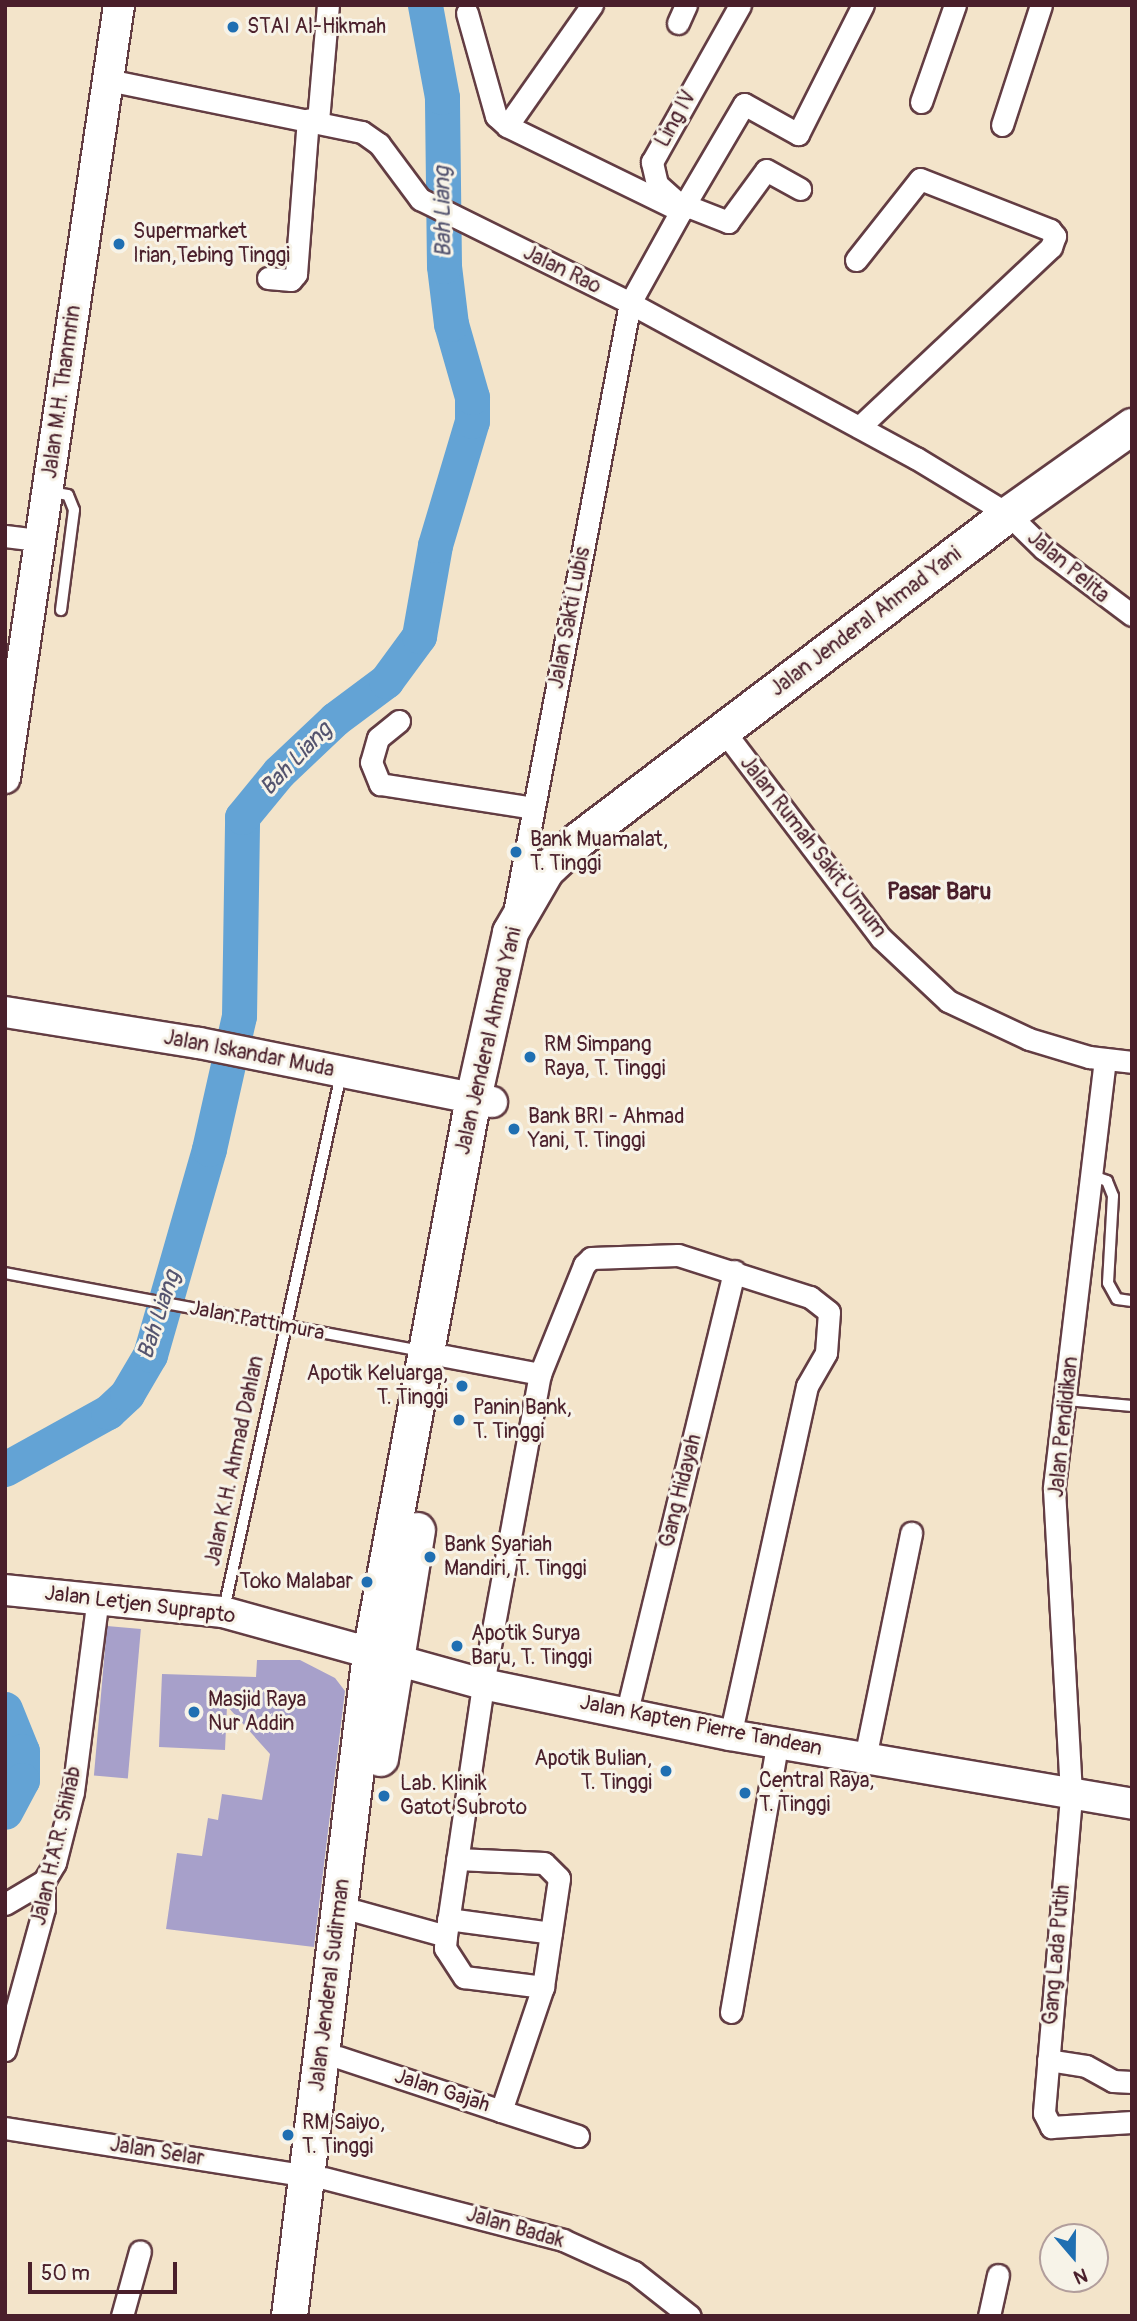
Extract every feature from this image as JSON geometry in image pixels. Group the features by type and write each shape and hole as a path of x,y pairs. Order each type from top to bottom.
{"main road":[{"name":"Jalan Jenderal Ahmad Yani","path":"383,1657 510,932 546,870 579,839 728,736 1014,521 1132,426"},
{"name":"Jalan Jenderal Ahmad Yani","path":"1014,521 1132,449"},
{"name":"Jalan Jenderal Ahmad Yani","path":"482,1100 534,930 546,909 576,872 728,736"},
{"name":"Jalan Jenderal Sudirman","path":"289,2316 338,2057 383,1657"},
{"name":"Jalan Jenderal Sudirman","path":"308,2316 316,2177 383,1657"}],"street":[{"name":"Jalan M.H. Thanmrin","path":"5,778 119,5"},
{"path":"268,278 291,280 296,274 328,5"},
{"path":"507,126 592,5"},
{"name":"Ling IV","path":"681,206 657,184 652,162 740,5"},
{"path":"630,303 681,206 744,104 798,134 863,5"},
{"path":"921,102 955,5"},
{"path":"1002,125 1041,5"},
{"path":"467,13 491,105 507,126 681,206 728,222 766,170 800,189"},
{"name":"Jalan Rao","path":"108,80 348,127 371,138 420,199 630,303 859,428 1014,521"},
{"path":"856,260 920,178 1051,229 1055,236 1051,247 859,428"},
{"name":"Jalan Sakti Lubis","path":"510,932 630,303"},
{"name":"Jalan Pelita","path":"1014,521 1132,615"},
{"path":"5,536 40,540"},
{"path":"399,721 378,738 374,750 371,762 380,784 534,808"},
{"name":"Jalan Rumah Sakit Umum","path":"728,736 881,938 948,1001 1029,1039 1105,1059 1132,1062"},
{"name":"Jalan Iskandar Muda","path":"5,1012 199,1043 292,1064 482,1100"},
{"name":"Jalan Pendidikan","path":"1071,1797 1054,1489 1067,1400 1105,1059"},
{"path":"543,1987 464,1977 445,1948 483,1684 540,1374 584,1265 591,1258 678,1255 810,1297 829,1312 826,1353 807,1386 730,1735"},
{"name":"Gang Hidayah","path":"628,1711 734,1271"},
{"name":"Jalan Pattimura","path":"435,1354 540,1374"},
{"path":"865,1758 911,1533"},
{"name":"Jalan Letjen Suprapto","path":"5,1590 98,1597 223,1612 383,1657"},
{"name":"Jalan H.A.R. Shihab","path":"5,2050 44,1908 44,1881 55,1863 73,1792 98,1597"},
{"name":"Jalan Kapten Pierre Tandean","path":"383,1657 483,1684 628,1711 730,1735 778,1740 1071,1797 1132,1804"},
{"path":"731,2012 778,1740"},
{"name":"Gang Lada Putih","path":"1071,1797 1044,2113 1051,2127 1132,2122"},
{"name":"Jalan Gajah","path":"338,2057 501,2111 543,1987 560,1887 553,1870 544,1863 457,1858"},
{"path":"5,1904 44,1881"},
{"path":"356,1911 447,1927 551,1933"},
{"path":"1048,2060 1086,2066 1112,2081 1132,2082"},
{"path":"501,2111 578,2136"},
{"name":"Jalan Selar","path":"5,2128 316,2177"},
{"name":"Jalan Badak","path":"316,2177 564,2240 634,2272 690,2316"},
{"path":"122,2316 140,2251"},
{"path":"989,2316 999,2275"}],"lane":[{"path":"47,492 68,495 74,510 61,610"},
{"name":"Jalan K.H. Ahmad Dahlan","path":"223,1612 283,1327 342,1072"},
{"path":"1090,1175 1107,1181 1113,1196 1108,1283 1117,1299 1132,1301"},
{"name":"Jalan Pattimura","path":"5,1273 435,1354"},
{"path":"1067,1400 1132,1406"}],"building":[{"path":"107,1626 141,1629 128,1778 94,1775"},
{"path":"257,1660 300,1660 335,1678 345,1691 314,1947 166,1929 177,1853 202,1856 208,1818 218,1820 222,1794 262,1800 270,1754 227,1706 225,1750 159,1747 162,1674 256,1677"}],"waterway":[{"name":"Bah Liang","path":"5,1469 108,1412 127,1394 150,1355 209,1149 239,1016 242,817 279,772 335,719 386,681 419,636 435,545 472,421 472,397 451,324 444,266 442,97 425,5"},
{"name":"Bah Liang","path":"5,1709 22,1751 22,1780 5,1812"}],"place":[{"name":"STAI Al-Hikmah","path":"233,27"},
{"name":"Supermarket Irian,Tebing Tinggi","path":"119,244"},
{"name":"Bank Muamalat, T. Tinggi","path":"516,852"},
{"name":"RM Simpang Raya, T. Tinggi","path":"530,1057"},
{"name":"Bank BRI - Ahmad Yani, T. Tinggi","path":"514,1129"},
{"name":"Apotik Keluarga, T. Tinggi","path":"462,1386"},
{"name":"Panin Bank, T. Tinggi","path":"459,1420"},
{"name":"Bank Syariah Mandiri, T. Tinggi","path":"430,1557"},
{"name":"Toko Malabar","path":"367,1582"},
{"name":"Apotik Surya Baru, T. Tinggi","path":"457,1646"},
{"name":"Masjid Raya Nur Addin","path":"194,1712"},
{"name":"Apotik Bulian, T. Tinggi","path":"666,1771"},
{"name":"Central Raya, T. Tinggi","path":"745,1793"},
{"name":"Lab. Klinik Gatot Subroto","path":"384,1796"},
{"name":"RM Saiyo, T. Tinggi","path":"288,2135"}],"district":[{"name":"Pasar Baru","path":"939,892"}]}
